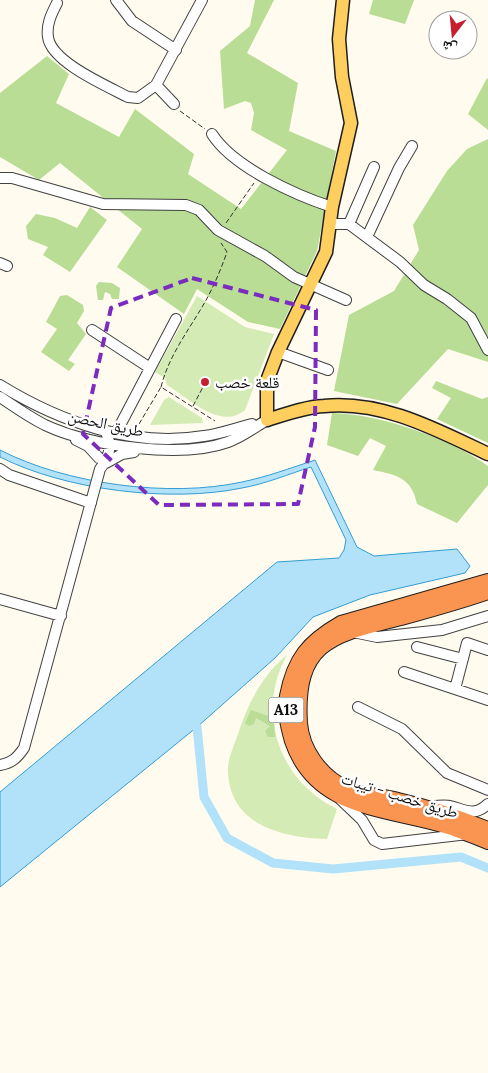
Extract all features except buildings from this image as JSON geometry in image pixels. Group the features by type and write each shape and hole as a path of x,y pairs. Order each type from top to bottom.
{"highway":[{"name":"طريق خصب - تيبات","path":"488,581 341,623 321,634 306,649 296,665 289,684 285,704 288,729 298,756 314,779 328,791 360,805 443,825 488,842"},
{"name":"طريق خصب - تيبات","path":"488,592 440,608 347,631 328,640 315,653 300,688 300,729 309,754 324,773 346,788 448,812 488,829"}],"main road":[{"path":"268,420 268,381 278,352 326,252 332,207 351,123 342,77 339,39 343,0"},
{"name":"طريق الحصن","path":"268,420 322,406 341,404 373,407 395,414 488,454"}],"street":[{"path":"116,0 132,21 176,50"},
{"path":"57,3 49,20 48,36 51,47 75,68 128,97 138,98 156,85 202,0"},
{"path":"156,85 174,104"},
{"path":"212,134 219,144 262,174 298,195 332,207"},
{"path":"367,238 399,168 412,146"},
{"path":"349,224 374,167"},
{"path":"0,178 12,178 103,204 186,205 199,210 221,231 310,285 346,300"},
{"path":"331,224 349,224 400,262 424,285 448,299 470,318 488,350"},
{"path":"0,765 13,761 24,748 92,498 110,440 176,319"},
{"path":"92,330 150,368"},
{"path":"278,352 328,370"},
{"name":"طريق الحصن","path":"0,385 50,413 79,424 104,430 110,440"},
{"name":"طريق الحصن","path":"0,397 46,426 158,450 205,448 229,442 268,420"},
{"name":"طريق الحصن","path":"110,440 127,435 160,438 202,436 268,420"},
{"path":"46,426 53,432 88,446 101,467"},
{"path":"101,467 115,456 129,452 156,453 205,448"},
{"path":"0,469 9,475 92,498"},
{"path":"0,599 61,616"},
{"path":"347,631 377,637 442,630 488,616"},
{"path":"455,689 467,643 488,650"},
{"path":"417,647 463,659"},
{"path":"404,672 488,700"},
{"path":"358,707 402,729 447,773 488,790"},
{"path":"328,791 362,820 376,842 390,844 468,834"},
{"path":"423,806 449,806 468,813 482,810 488,804"}],"path":[{"path":"174,104 187,118 212,134"},
{"path":"139,424 161,386 166,366 205,302 220,271 227,252 220,240 221,231 242,198 262,174"},
{"path":"161,386 215,421"},
{"path":"193,406 203,387"}],"highlighted area":[{"path":"192,278 316,310 315,427 298,504 159,505 83,434 111,308"}],"green space":[{"path":"255,0 274,0 247,53 298,83 289,131 336,151 317,251 280,329 248,322 197,289 184,314 117,267 142,229 60,163 39,180 0,157 0,93 47,56 69,74 56,103 119,137 135,109 194,154 188,174 241,209 287,150 251,130 254,113 251,103 245,101 224,109 220,51 250,26"},
{"path":"373,0 414,0 405,24 369,14"},
{"path":"488,79 488,130 468,114"},
{"path":"488,139 488,362 448,349 397,404 334,391 349,315 394,291 419,250 413,225 447,171 467,149"},
{"path":"90,207 107,220 70,272 43,255 48,247 28,239 26,226 36,214 55,218 77,228"},
{"path":"99,282 112,283 120,288 119,299 112,299 110,294 105,292 103,300 98,300 96,286"},
{"path":"67,295 83,305 84,311 77,323 86,334 68,360 75,364 69,371 41,352 57,329 46,322 60,296"},
{"path":"197,296 245,327 274,334 245,410 235,415 225,417 205,410 167,385 165,378 155,372"},
{"path":"436,381 482,399 488,397 488,443 437,419 451,398 432,388"},
{"path":"169,397 202,418 203,423 150,425 164,400"},
{"path":"332,413 351,414 392,423 413,429 454,446 488,466 488,485 457,523 417,504 411,488 402,479 373,470 386,446 370,438 358,456 327,445"},
{"path":"287,655 278,677 273,699 273,721 278,743 287,763 300,781 317,797 337,809 327,839 293,836 261,825 248,816 238,805 231,790 228,772 229,761 244,718 264,679"},
{"path":"251,710 274,718 275,737 268,737 265,731 270,726 256,718 254,724 249,726 245,723"}],"water":[{"path":"0,450 55,472 118,485 151,488 183,489 213,487 269,475 315,460 357,547 374,556 457,549 470,566 465,573 370,595 313,617 275,658 197,727 0,887 0,792 277,562 339,558 344,550 346,540 311,467 242,488 183,494 151,493 86,485 55,478 0,457"}],"waterway":[{"path":"197,727 204,797 227,838 273,863 333,869 461,857 488,868"}],"place":[{"name":"قلعة خصب","path":"205,382"}]}
